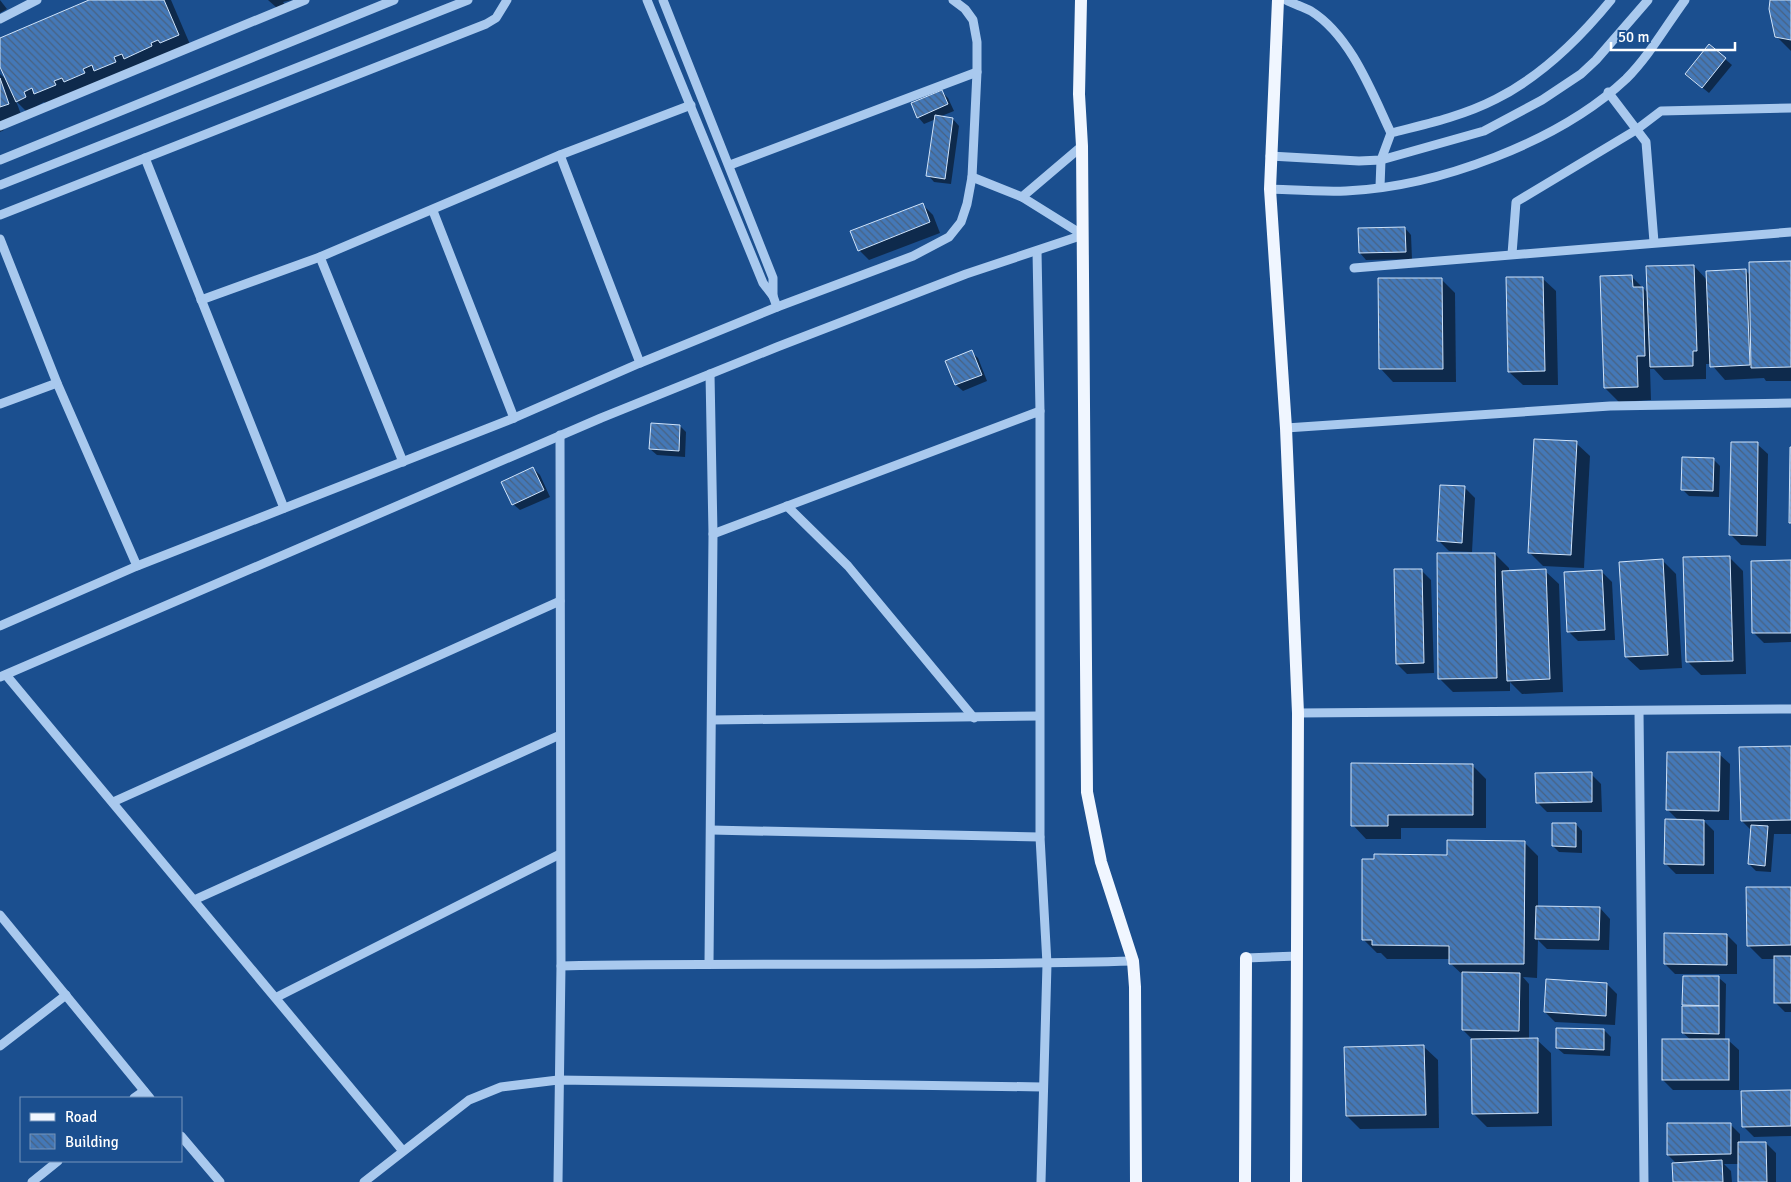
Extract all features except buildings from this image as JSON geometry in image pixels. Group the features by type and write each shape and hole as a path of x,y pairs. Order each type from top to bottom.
{"main road":[{"path":"1080,0 1079,94 1082,146 1087,792 1101,862 1133,961 1136,986 1136,1182"},
{"path":"1278,0 1270,189 1286,428 1298,713 1296,1182"},
{"path":"1245,1182 1246,958"}],"street":[{"path":"0,20 37,0"},
{"path":"0,126 305,0"},
{"path":"0,160 394,0"},
{"path":"0,185 468,0"},
{"path":"0,215 486,24 496,18 507,0"},
{"path":"647,0 763,283 773,296 777,307"},
{"path":"663,0 730,165 773,278 773,296"},
{"path":"0,626 136,566 514,418 640,363 777,307 913,256 949,237 961,222 968,204 972,177 977,72 973,20 965,9 953,0"},
{"path":"1286,0 1312,12 1341,39 1360,69 1391,133 1381,160 1380,187"},
{"path":"1391,133 1438,122 1495,100 1510,92 1562,52 1611,0"},
{"path":"1270,156 1349,161 1381,160 1484,131 1542,100 1580,74 1596,60 1648,0"},
{"path":"1270,189 1346,191 1380,187 1463,170 1542,136 1569,121 1625,79 1685,0"},
{"path":"730,165 977,72"},
{"path":"1608,92 1646,142 1654,242"},
{"path":"201,300 320,258 560,155 691,105"},
{"path":"1512,254 1516,202 1636,130 1661,111 1791,108"},
{"path":"1022,197 1082,146"},
{"path":"560,155 640,363"},
{"path":"145,158 284,508"},
{"path":"972,177 1022,197 1083,235"},
{"path":"433,210 514,418"},
{"path":"1354,268 1791,232"},
{"path":"403,1151 277,997 113,802 3,676 560,435 966,274 1083,235"},
{"path":"0,240 57,384 136,566"},
{"path":"1037,250 1040,411 1040,837 1047,964 1042,1087 1041,1182"},
{"path":"320,258 403,462"},
{"path":"709,963 713,534 710,374"},
{"path":"0,404 57,384"},
{"path":"1286,428 1610,406 1791,403"},
{"path":"713,534 1040,411"},
{"path":"558,1182 561,966 560,435"},
{"path":"787,506 848,566 974,718"},
{"path":"113,802 560,601"},
{"path":"1298,713 1791,709"},
{"path":"1639,711 1644,1182"},
{"path":"712,720 1039,716"},
{"path":"194,900 560,735"},
{"path":"711,830 1040,837"},
{"path":"277,997 560,854"},
{"path":"0,915 149,1097"},
{"path":"1246,958 1297,956"},
{"path":"561,966 709,963 1047,964 1133,961"},
{"path":"0,1046 66,995"},
{"path":"364,1182 469,1100 487,1091 502,1087 558,1080 1042,1087"},
{"path":"135,1097 144,1091"},
{"path":"182,1137 220,1182"},
{"path":"32,1182 57,1162"}]}
